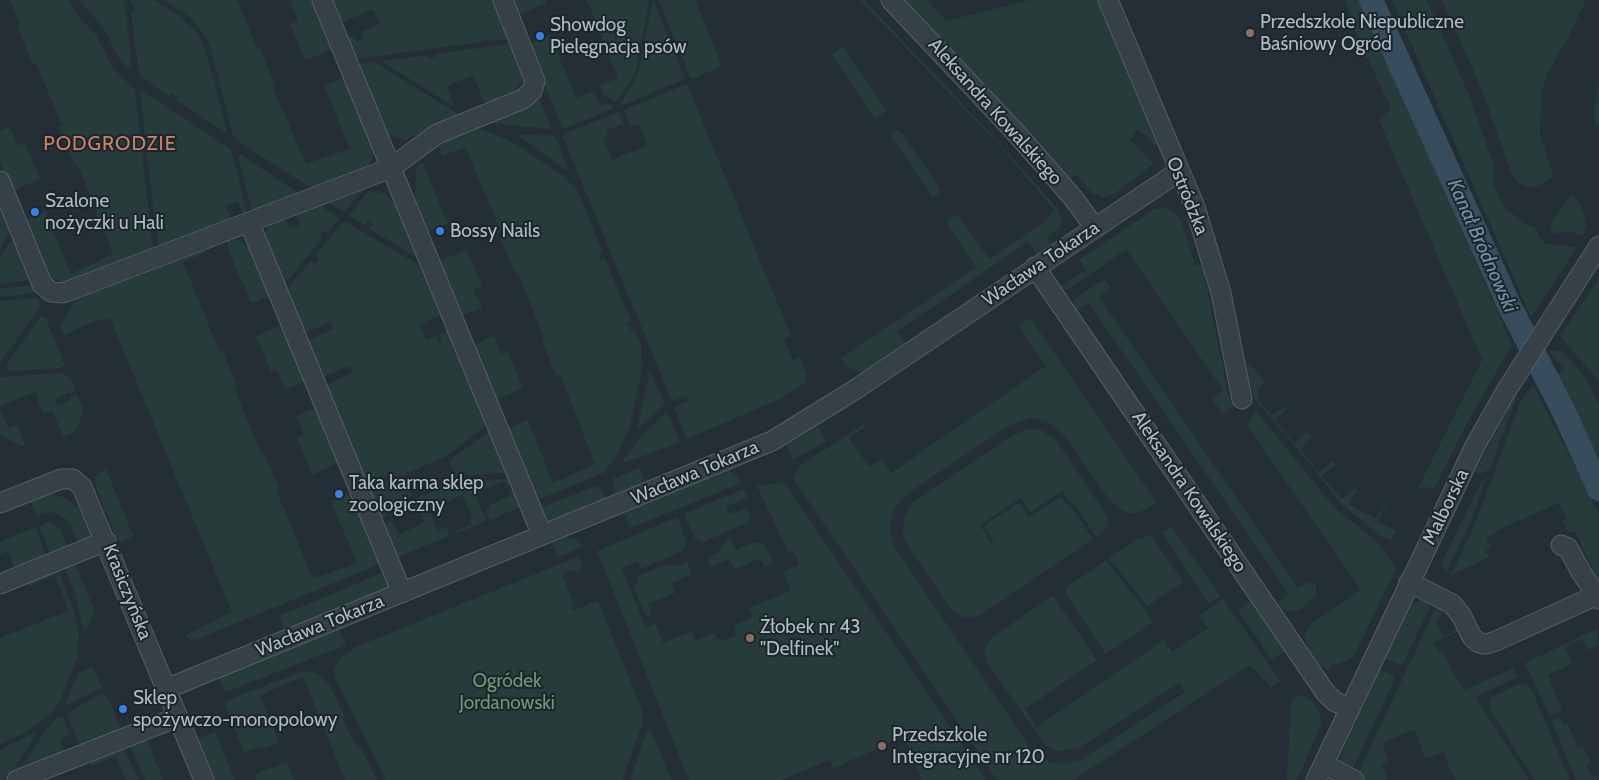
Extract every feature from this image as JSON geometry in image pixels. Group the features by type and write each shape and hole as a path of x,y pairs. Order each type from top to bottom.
{"street":[{"path":"322,0 542,535"},
{"path":"0,181 41,281 48,290 55,293 63,292 391,168 437,134 519,100 532,91 535,84 503,0"},
{"name":"Aleksandra Kowalskiego","path":"891,0 1017,134 1074,199 1095,228"},
{"name":"Ostródzka","path":"1108,0 1178,172 1195,207 1218,280 1242,399"},
{"name":"Wacława Tokarza","path":"166,689 772,441 853,391 1178,172"},
{"path":"248,222 402,593"},
{"name":"Malborska","path":"1320,772 1475,446 1522,364 1599,246"},
{"name":"Aleksandra Kowalskiego","path":"1036,267 1326,692 1334,701 1350,709"},
{"name":"Krasiczyńska","path":"0,502 55,480 73,479 86,493 204,780"},
{"path":"0,584 106,541"},
{"path":"1409,582 1452,604 1461,615 1472,637 1479,643 1486,644 1598,597 1580,572 1568,548 1561,545"},
{"path":"17,780 178,716"},
{"path":"1320,772 1354,780"}],"green space":[{"path":"10,0 68,0 77,15 96,35 113,68 135,90 153,249 64,283 48,276 24,222 26,219 45,211 71,274 113,254 78,165 75,166 58,127 62,125 36,63 33,64 17,27 20,25"},
{"path":"79,0 124,0 132,66 127,67 118,57 104,28"},
{"path":"130,0 153,0 179,15 196,31 205,48 227,131 224,132 176,100 178,97 172,93 169,96 139,75 131,12 135,12 134,4 130,4"},
{"path":"164,0 237,0 257,49 260,48 275,86 273,88 306,164 350,149 324,86 343,78 346,79 375,152 369,165 364,170 315,191 237,140 233,135 209,42 193,19"},
{"path":"295,0 314,0 333,46 331,50 305,60 290,24 298,21 290,2"},
{"path":"329,0 495,0 509,39 491,41 490,39 483,40 483,42 355,59 347,39 354,35 357,41 363,38 361,32 380,24 373,9 341,23"},
{"path":"510,0 545,0 546,3 520,14 515,12"},
{"path":"587,0 649,0 635,74 616,102 604,95 600,85 618,78"},
{"path":"653,0 685,79 618,107 638,75"},
{"path":"659,0 695,0 722,66 691,79"},
{"path":"860,0 864,0 988,131 1057,208 1062,219 1059,228 1047,237 1051,245 1037,254 1028,242 897,331 905,343 866,370 858,371 848,367 841,358 976,267 947,224 947,220 958,215 989,259 1044,222 1054,210 1001,147"},
{"path":"906,0 927,0 947,21 1030,0 1098,0 1159,145 1155,145 1138,129 1130,140 1154,163 1114,194 1104,197 1092,193 1076,174 1070,179"},
{"path":"1345,0 1360,0 1512,345 1474,410 1435,487 1418,488 1484,356 1480,355 1379,120 1391,108 1349,19 1352,17"},
{"path":"1392,0 1427,0 1469,95 1493,164 1494,187 1506,209 1528,225 1535,227 1540,238 1546,244 1577,247 1531,317"},
{"path":"1442,0 1586,0 1548,72 1541,94 1540,134 1553,174 1550,179 1540,185 1527,187 1517,182 1512,175 1482,90"},
{"path":"550,35 576,98 594,91 600,105 607,103 613,107 611,109 565,128 562,127 529,46 531,43"},
{"path":"510,44 513,46 524,75 511,96 486,107 473,75 447,86 455,107 381,61 427,55 428,58 436,57 436,54"},
{"path":"843,47 885,108 886,113 877,118 874,117 832,55"},
{"path":"374,62 458,114 459,117 404,140 390,135 384,131 358,64"},
{"path":"1599,82 1599,126 1596,127 1594,116"},
{"path":"687,84 791,336 784,339 792,360 800,357 807,375 805,383 779,399 687,439 674,407 689,401 687,395 672,401 563,137 564,134 619,112 625,129 622,124 606,130 608,136 603,138 612,160 647,146 639,124 631,127 624,110"},
{"path":"143,91 229,148 232,153 247,215 244,217 238,201 226,205 232,221 158,247 140,93"},
{"path":"540,100 551,129 489,123 490,120"},
{"path":"10,127 18,146 25,143 40,179 14,190 10,188 0,163 0,131"},
{"path":"476,128 511,141 562,175 578,191 602,251 599,253 601,260 605,259 631,321 627,323 631,331 634,329 641,345 642,370 630,426 616,457 603,473 535,501 507,432 509,428 528,420 553,483 595,464 560,374 556,375 541,338 544,337 518,272 515,273 500,237 503,235 465,147 442,156 440,139"},
{"path":"897,130 901,132 939,187 940,192 933,197 890,135"},
{"path":"517,134 555,136 568,169 566,170"},
{"path":"241,155 297,194 252,211 238,156"},
{"path":"422,162 448,224 429,232 424,231 415,201 416,169"},
{"path":"358,189 363,190 345,212 326,202"},
{"path":"369,191 385,195 398,206 419,255 416,257 370,229 373,224 367,221 364,225 351,217 350,214"},
{"path":"1571,194 1579,202 1584,214 1586,224 1583,235 1570,232 1554,233 1550,230 1551,223"},
{"path":"0,202 11,230 0,249"},
{"path":"318,204 339,218 327,233 323,230 319,236 322,239 284,284 264,239 265,233 270,223 283,214 289,229 300,225 294,210"},
{"path":"1165,208 1174,212 1181,220 1195,266 1202,264 1228,394 1235,405 1223,414 1212,399 1223,390 1126,249 1069,289 1060,288 1086,270 1079,260 1153,210"},
{"path":"344,221 424,268 441,314 419,325 426,340 436,336 439,342 442,340 440,334 449,331 487,425 445,457 402,475 364,479 325,386 353,372 350,366 322,377 307,342 334,328 331,322 305,333 286,290 311,261 314,263 319,258 316,255"},
{"path":"14,240 31,280 0,284 0,257 11,241"},
{"path":"238,240 251,249 270,296 251,303 241,278 239,278 226,241"},
{"path":"204,248 206,252 183,262 219,351 222,350 237,386 234,388 261,453 264,453 279,489 276,490 313,579 357,563 331,501 350,493 353,494 380,562 375,566 195,640 187,638 186,635 232,612 110,318 94,321 64,336 60,327 80,293"},
{"path":"467,250 482,286 474,289 482,308 463,315 458,313 439,266 440,261"},
{"path":"1599,278 1599,381 1560,336"},
{"path":"1101,281 1106,281 1111,288 1099,297 1298,588 1309,581 1316,585 1316,595 1301,609 1289,612 1280,608 1278,603 1289,594 1089,303 1076,311 1074,300"},
{"path":"33,285 36,293 0,297 0,289"},
{"path":"38,298 41,306 0,363 0,301"},
{"path":"40,317 45,317 65,365 60,368 8,371 6,365"},
{"path":"1031,319 1157,503 1138,513 1129,513 1120,509 1108,498 1064,435 1046,421 1031,418 1008,426 910,492 900,501 893,512 890,528 893,544 898,552 1030,748 1039,756 1051,762 1065,764 1079,761 1186,692 1179,683 1077,749 1058,751 1046,746 988,664 985,650 988,642 994,636 1053,596 1097,660 1025,709 1037,727 1164,640 1172,652 1208,628 1200,616 1223,599 1280,681 1271,687 1250,665 1073,780 997,780 793,478 800,466 864,424 865,427 849,438 869,467 882,459 891,473 1046,366 1018,326 877,420 1026,320"},
{"path":"282,325 305,379 304,382 285,389 277,370 271,372 256,336"},
{"path":"494,336 501,354 508,352 523,388 498,399 493,397 473,349 475,344"},
{"path":"1561,350 1585,377 1599,405 1599,459 1558,375 1564,368 1549,351"},
{"path":"1250,365 1265,382 1257,389 1259,400 1272,416 1285,406 1287,409 1275,420 1294,443 1307,432 1312,438 1300,449 1319,472 1332,461 1335,465 1322,476 1342,499 1355,488 1357,490 1349,505 1376,519 1384,504 1386,505 1377,521 1396,531 1391,540 1380,535 1339,502 1317,472 1253,397 1247,366"},
{"path":"650,371 665,404 638,429 637,428"},
{"path":"61,373 70,378 76,390 55,399 57,406 71,400 69,397 77,394 84,410 75,432 63,436 52,410 43,414 35,392 0,406 0,377"},
{"path":"1533,385 1599,514 1599,582 1575,531 1569,533 1563,521 1567,519 1559,503 1495,531 1496,533 1486,537 1491,547 1486,550 1489,557 1451,575 1476,522 1520,403"},
{"path":"1520,387 1490,469 1480,474 1475,472"},
{"path":"0,408 8,428 17,425 25,445 22,446 0,435"},
{"path":"315,408 318,410 340,462 312,475 297,437 304,434 296,416"},
{"path":"1256,411 1334,507 1378,543 1396,568 1353,658 1332,665 1328,671 1320,665 1308,648 1305,638 1307,630 1314,622 1361,590 1247,425"},
{"path":"667,412 680,442 624,463 623,460 643,435"},
{"path":"818,427 826,441 793,460 787,445"},
{"path":"1029,429 1041,430 1056,440 1107,516 1108,526 1096,537 1076,506 1063,494 1065,493 1063,490 1030,512 1021,498 980,525 991,543 994,541 984,526 1019,503 1029,517 1060,497 1072,508 1093,539 982,614 963,617 950,608 908,546 903,533 904,518 915,501 1014,435"},
{"path":"491,430 507,473 456,476 449,461"},
{"path":"640,468 645,481 616,494 612,479"},
{"path":"106,469 133,536 121,542 117,540 95,485 97,475"},
{"path":"728,470 737,475 741,483 630,528 624,513"},
{"path":"405,479 412,494 381,520 367,484"},
{"path":"507,479 513,484 507,486 505,481 475,493 486,521 457,533 453,532 471,524 469,518 472,517 463,495 429,510 438,531 447,527 449,536 395,558 384,526 392,520 399,535 425,522 420,510 411,513 410,511 407,512 405,507 412,501 454,482"},
{"path":"1486,479 1471,521 1446,572 1442,562 1481,482"},
{"name":"Żłobek nr 43 \"Delfinek\"","path":"782,483 786,485 986,780 922,780 904,737 833,768 830,760 781,780 689,780 597,551 678,517 686,543 684,550 641,569 637,561 622,568 646,628 656,624 663,643 691,632 695,641 715,633 719,642 737,635 734,625 753,617 749,608 791,591 783,572 799,565 794,551 789,553 757,486"},
{"path":"598,485 606,498 547,522 538,509"},
{"path":"515,489 522,506 490,520 486,510 490,508 489,505 511,496 509,491"},
{"path":"744,489 748,497 726,507 729,515 747,508 751,517 749,522 703,542 695,539 684,514"},
{"path":"50,495 63,497 77,507 84,516 94,541 79,546 71,525 64,517 51,512 36,516 30,500"},
{"path":"51,522 60,529 69,551 52,558 39,526"},
{"path":"35,527 48,559 16,573 8,551 0,554 0,542"},
{"path":"1171,527 1221,596 1209,604 1162,533"},
{"path":"1150,534 1183,582 1147,606 1109,558 1141,537 1142,539"},
{"path":"565,537 577,539 583,547 557,557 552,543"},
{"path":"730,537 736,550 755,542 763,543 774,563 765,567 761,558 734,569 729,559 711,567 707,558 717,554"},
{"name":"Ogródek Jordanowski","path":"580,556 583,567 579,572 569,570 562,573 573,602 571,611 598,601 642,710 643,722 622,780 386,780 336,680 334,670 339,660 356,647"},
{"path":"73,559 95,612 86,630 83,629 76,597 63,563"},
{"path":"1106,561 1144,608 1152,623 1106,654 1065,593 1067,587"},
{"path":"687,562 692,574 672,583 675,593 648,604 652,614 646,616 634,588 637,581 636,577 664,565 678,566"},
{"path":"57,565 75,616 79,634 77,658 60,701 53,711 28,731 0,744 0,638 69,611 55,575 29,586 29,577"},
{"path":"385,572 389,587 284,629 279,616"},
{"path":"1421,600 1432,602 1404,662 1399,664 1385,658 1409,607"},
{"path":"1250,602 1285,651 1272,660 1238,610"},
{"path":"1437,605 1445,610 1436,621 1443,636 1458,629 1459,631 1433,643 1439,653 1443,651 1452,671 1465,690 1513,668 1518,677 1475,697 1529,780 1455,780 1443,752 1425,759 1415,729 1382,743 1389,762 1381,765 1388,780 1362,780 1359,772"},
{"path":"339,629 346,645 225,692 219,678"},
{"path":"1597,629 1599,645 1588,650 1582,639 1565,647 1572,663 1548,675 1562,710 1550,716 1525,663"},
{"path":"93,667 102,688 67,705 66,702 78,673"},
{"path":"1380,670 1393,676 1394,681 1353,767 1343,763 1341,756"},
{"path":"304,671 315,673 329,684 345,717 342,718 357,748 360,746 377,780 345,780 303,677 260,695 279,742 262,749 260,746 244,752 225,705 228,700"},
{"path":"1521,683 1528,685 1532,691 1570,780 1535,780 1490,710 1489,703 1492,697"},
{"path":"102,693 108,698 123,733 82,746 78,742 67,713"},
{"path":"1304,696 1312,701 1320,713 1321,724 1297,780 1287,780 1291,703 1295,697"},
{"path":"58,717 63,718 70,735 60,740 65,754 20,770 46,730"},
{"path":"1560,717 1564,726 1568,724 1578,748 1583,747 1591,762 1586,765 1592,777 1596,775 1599,780 1576,780 1552,721"},
{"path":"650,730 671,780 630,780 646,733"},
{"path":"215,732 235,780 215,780 198,739"},
{"path":"34,733 36,734 9,776 0,780 0,750"},
{"path":"146,737 163,780 145,780 131,748 131,745"},
{"path":"123,747 139,780 126,780 116,756 91,766 91,757"},
{"path":"287,762 294,780 256,780 254,775"}],"waterway":[{"name":"Kanał Bródnowski","path":"1371,0 1509,305 1563,410 1599,489"}],"place":[{"name":"Przedszkole Niepubliczne Baśniowy Ogród","path":"1250,33"},
{"name":"Showdog Pielęgnacja psów","path":"540,36"},
{"name":"Szalone nożyczki u Hali","path":"35,212"},
{"name":"Bossy Nails","path":"440,231"},
{"name":"Taka karma sklep zoologiczny","path":"339,494"},
{"name":"Żłobek nr 43 \"Delfinek\"","path":"750,638"},
{"name":"Sklep spożywczo-monopolowy","path":"123,709"},
{"name":"Przedszkole Integracyjne nr 120","path":"882,746"}],"district":[{"name":"PODGRODZIE","path":"110,144"}]}
